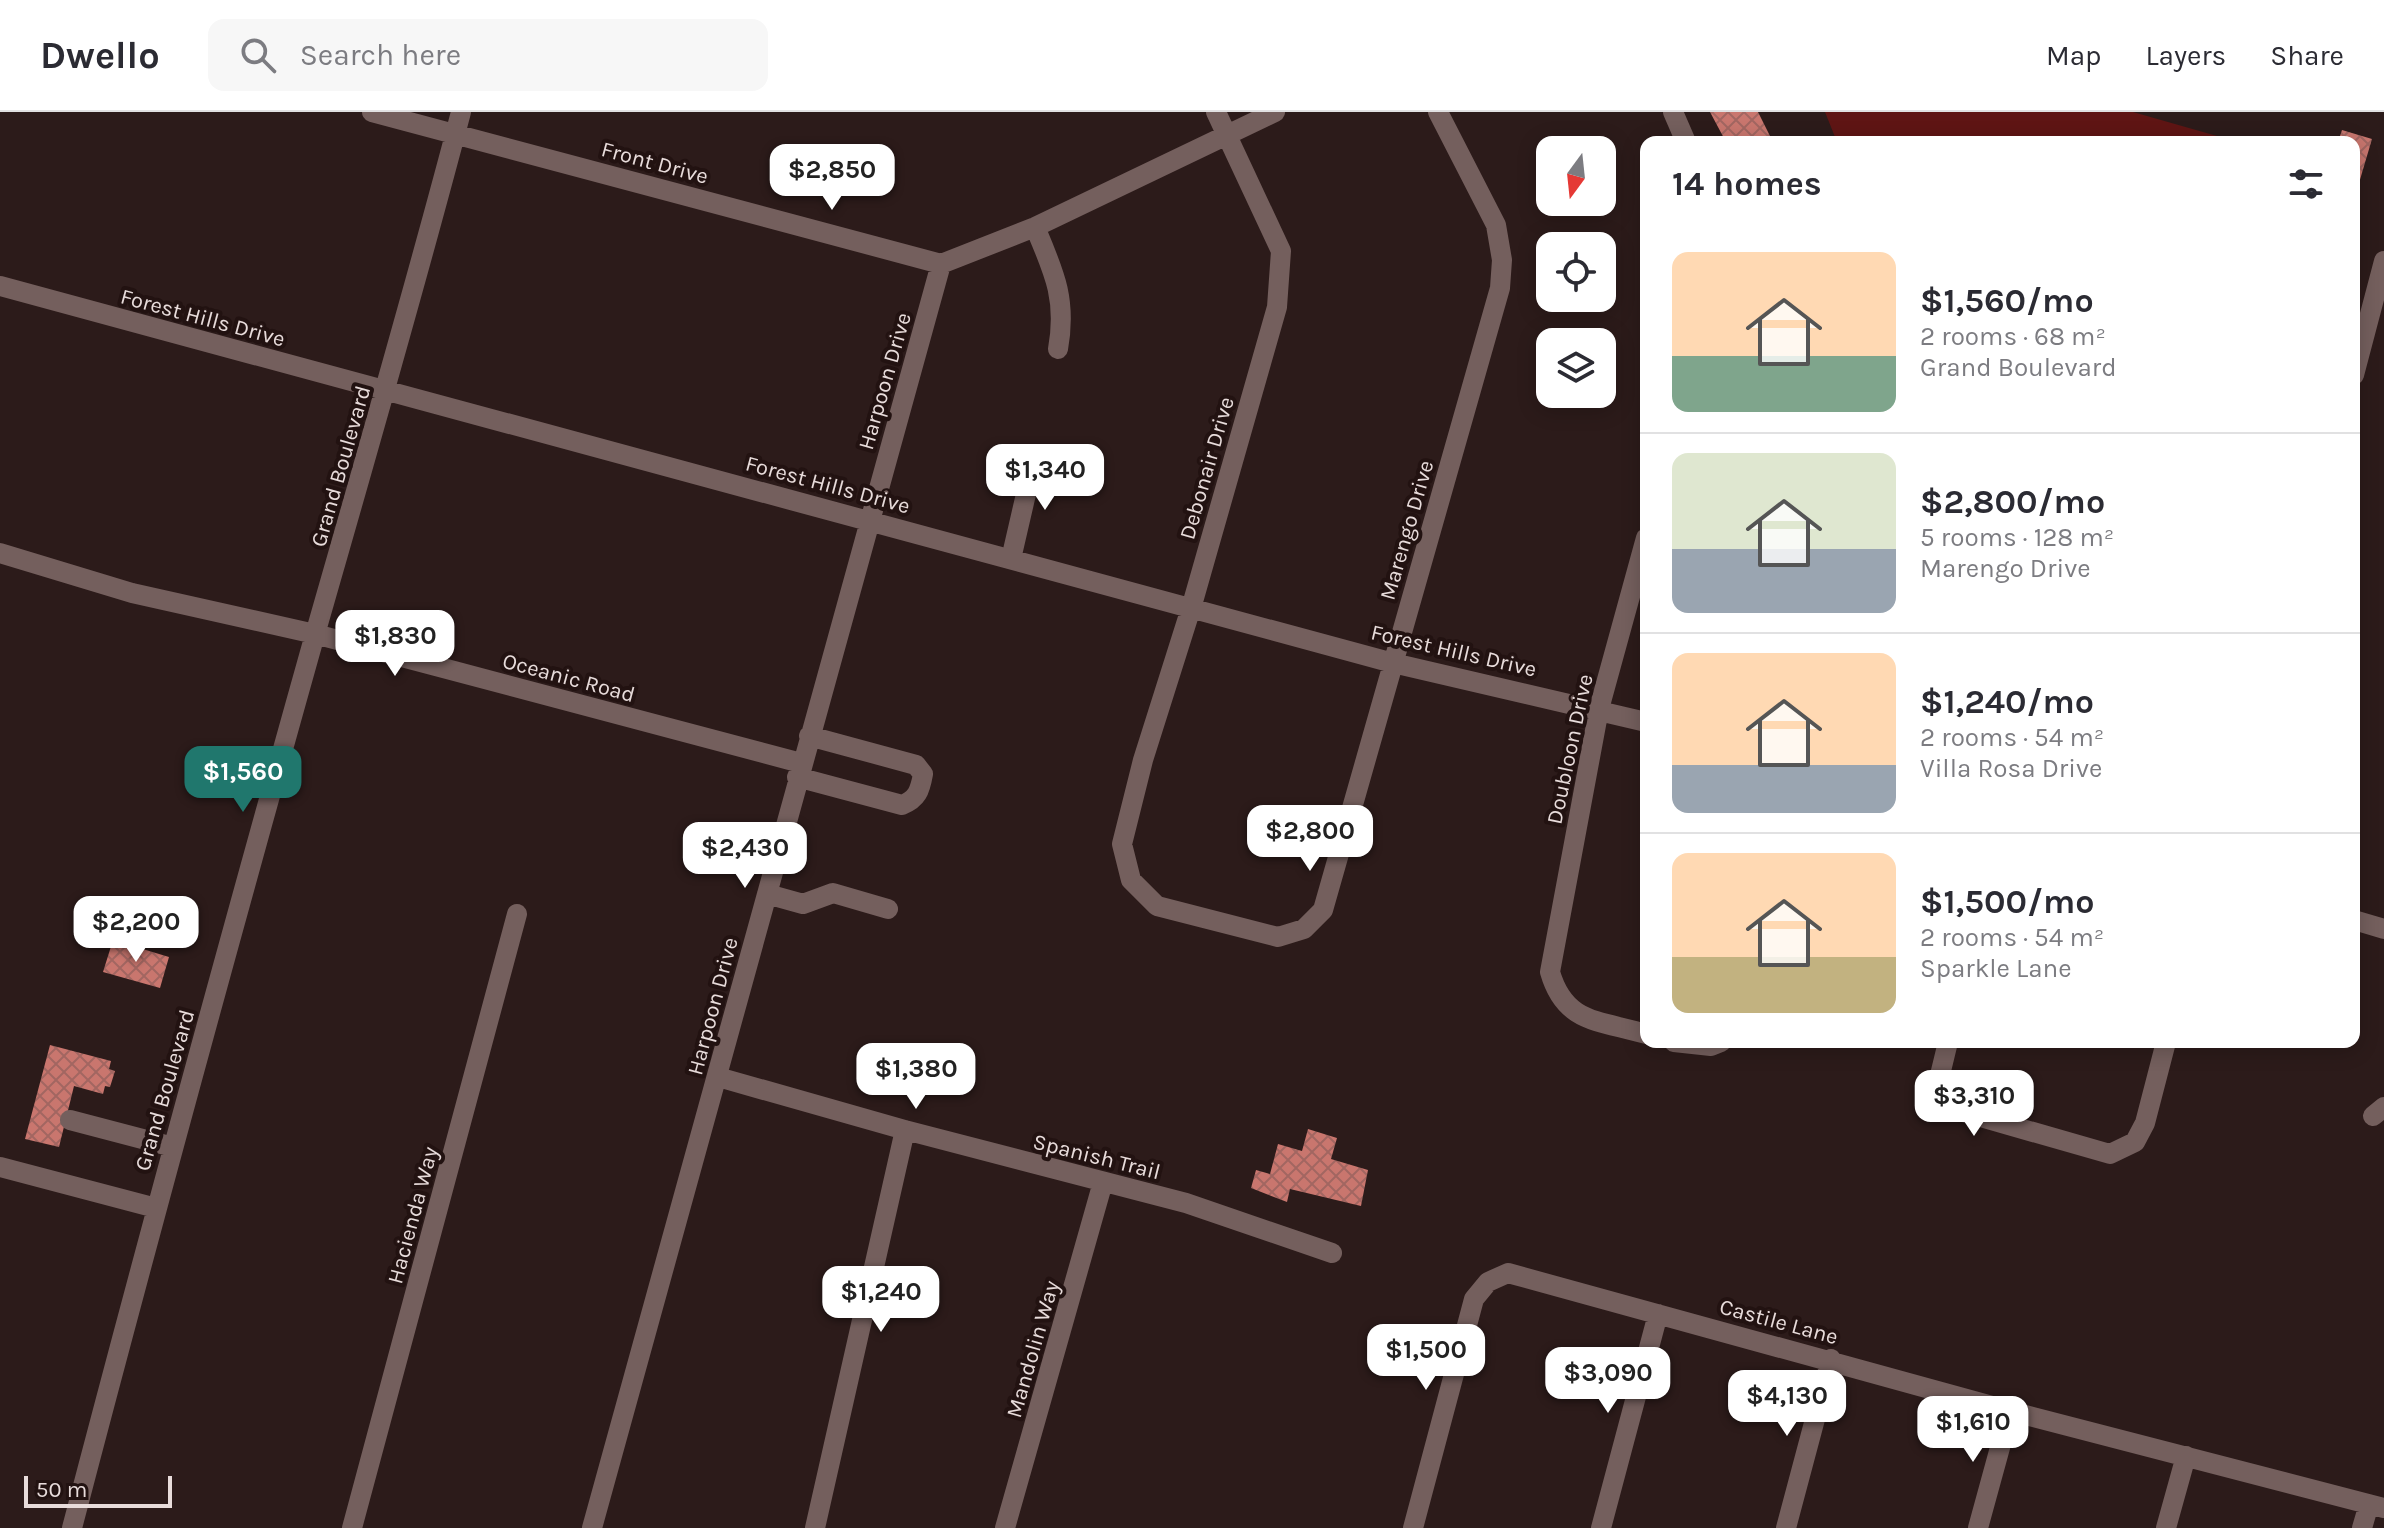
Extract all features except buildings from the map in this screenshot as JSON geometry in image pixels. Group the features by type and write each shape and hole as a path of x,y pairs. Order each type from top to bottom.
{"street":[{"name":"Front Drive","path":"372,112 941,264"},
{"name":"Grand Boulevard","path":"72,1528 156,1208 315,634 387,393 461,112"},
{"name":"Debonair Drive","path":"1122,844 1143,760 1192,605 1277,307 1281,251 1216,112"},
{"path":"941,264 1035,227 1275,112"},
{"name":"Marengo Drive","path":"1122,844 1131,880 1157,906 1278,937 1304,929 1323,910 1500,288 1502,260 1496,225 1438,112"},
{"path":"1673,112 1683,136"},
{"path":"1035,227 1059,285 1063,323 1058,349"},
{"path":"2360,352 2384,261"},
{"name":"Harpoon Drive","path":"592,1528 941,264"},
{"name":"Forest Hills Drive","path":"0,286 387,393 1192,605 1393,663 1640,720"},
{"path":"1011,559 1035,455"},
{"name":"Oceanic Road","path":"0,553 132,593 315,634 799,770 902,805 914,800 920,790 923,774 916,765 809,736"},
{"name":"Doubloon Drive","path":"1640,560 1599,709 1550,972 1555,992 1568,1011 1640,1032"},
{"path":"767,894 803,904 833,893 888,909"},
{"name":"Hacienda Way","path":"352,1528 517,914"},
{"path":"2360,922 2384,929"},
{"path":"1947,1048 1940,1075 1949,1108 2110,1154 2135,1142 2140,1133 2164,1048"},
{"name":"Spanish Trail","path":"718,1077 905,1130 1186,1203 1332,1253"},
{"path":"70,1120 173,1147"},
{"path":"815,1528 905,1130"},
{"path":"0,1167 156,1208"},
{"name":"Mandolin Way","path":"1005,1528 1103,1182"},
{"name":"Castile Lane","path":"1413,1528 1474,1299 1488,1282 1508,1273 1831,1359 2010,1411 2376,1506"},
{"path":"1601,1528 1658,1314"},
{"path":"1786,1528 1831,1359"},
{"path":"1978,1528 2010,1411"},
{"path":"2166,1528 2186,1456"},
{"path":"2362,1528 2376,1506"}],"shaded area":[{"path":"1825,112 2133,112 2217,136 1835,136"}]}
